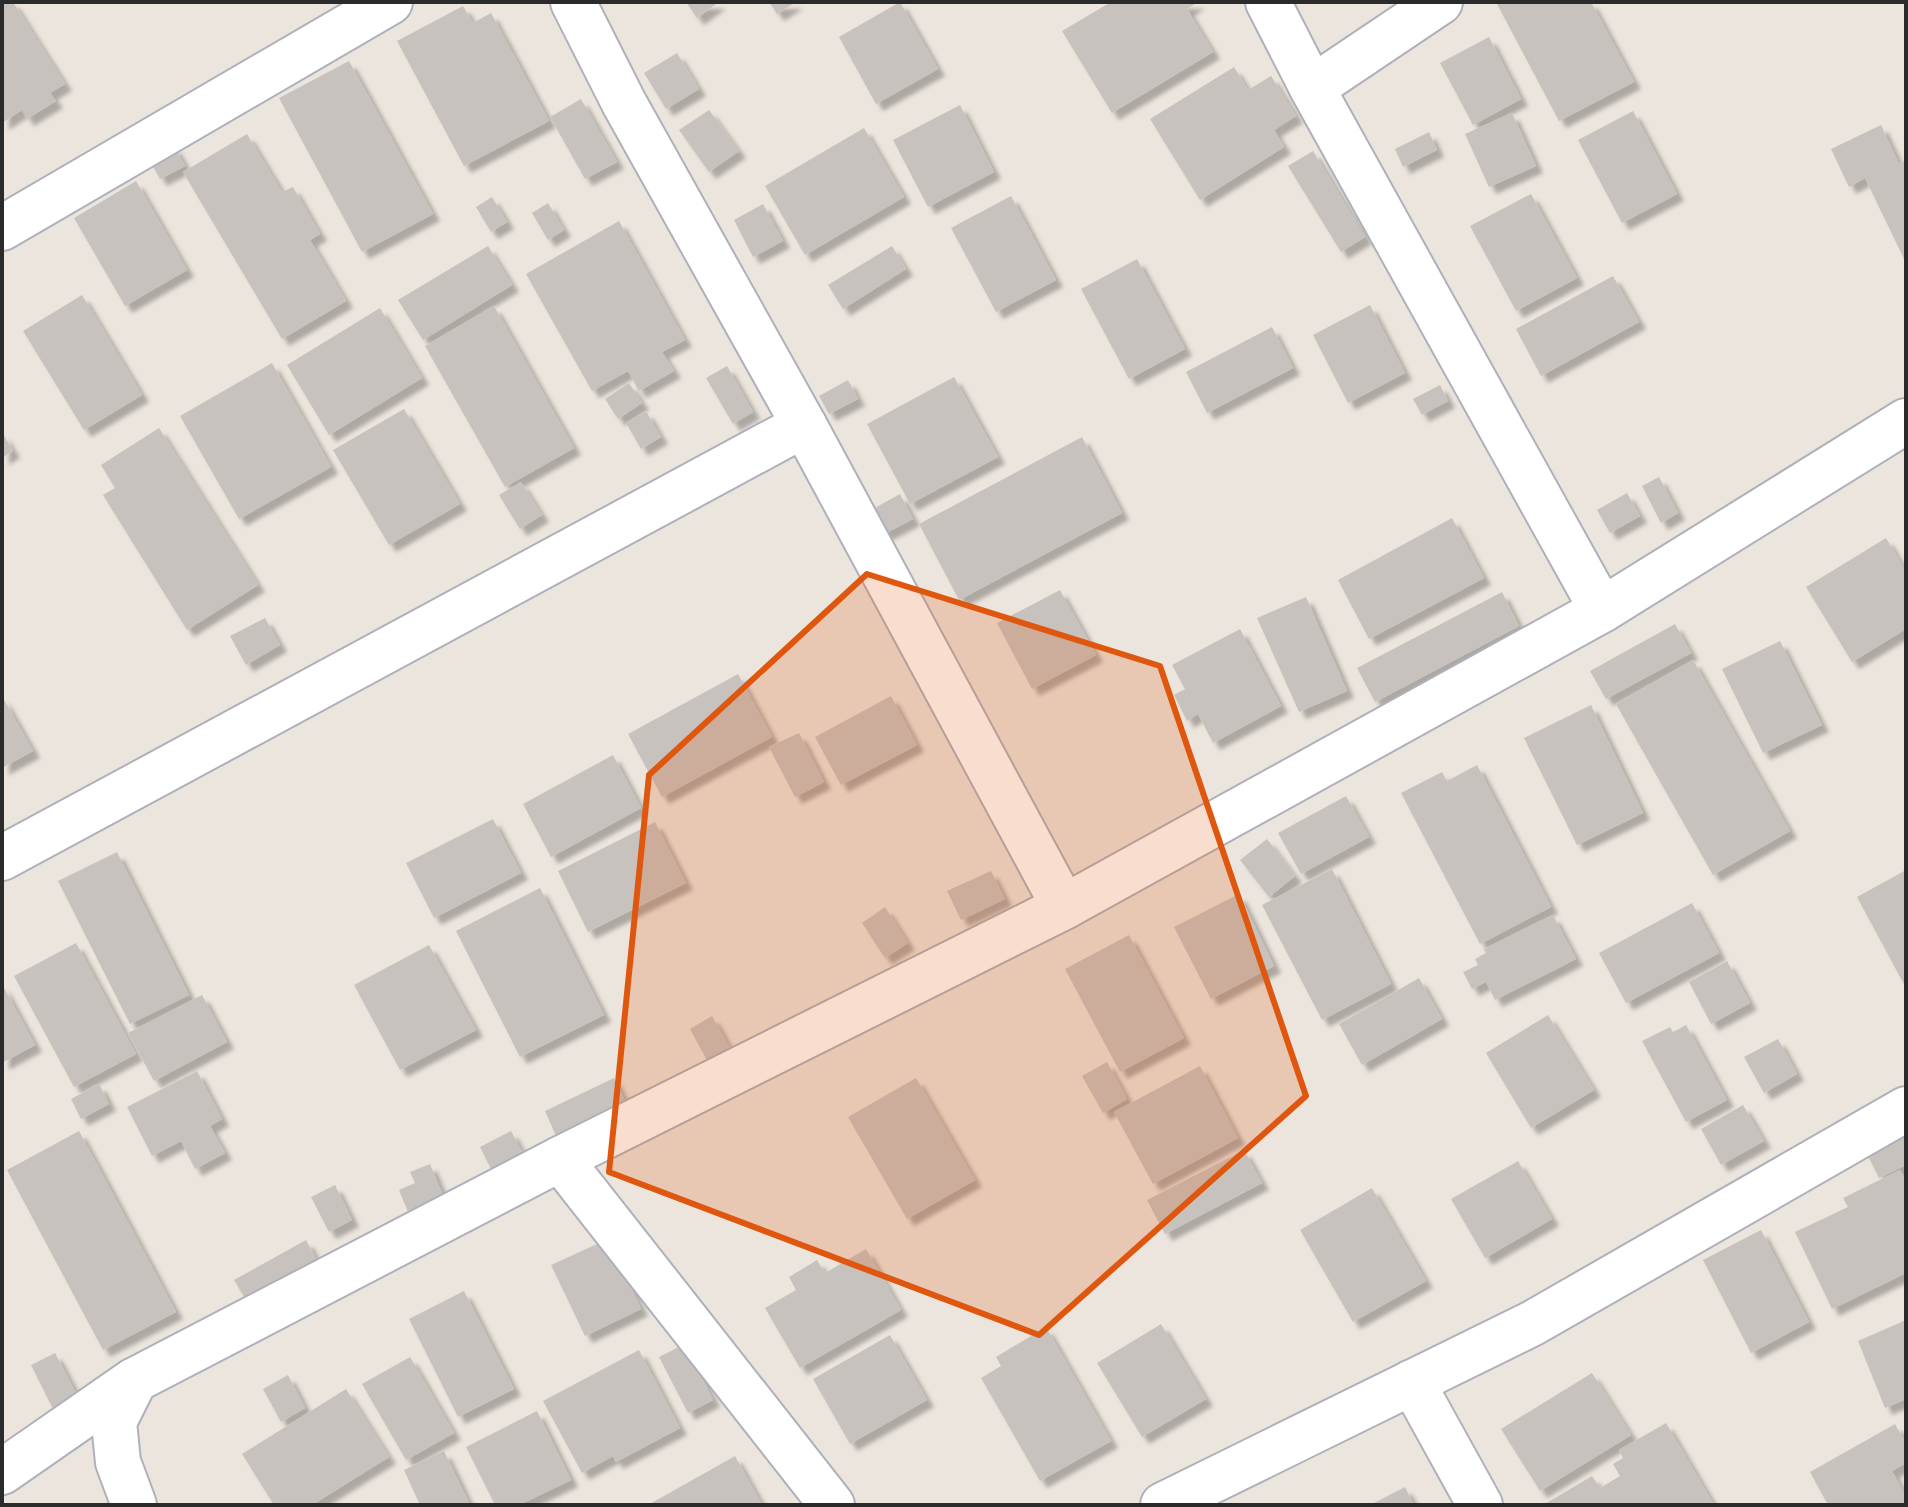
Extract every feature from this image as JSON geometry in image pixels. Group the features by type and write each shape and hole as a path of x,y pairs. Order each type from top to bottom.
{"street":[{"path":"2,228 390,2"},
{"path":"573,2 624,103 804,425 1064,907"},
{"path":"1268,2 1312,88 1602,610"},
{"path":"1312,88 1440,2"},
{"path":"2,1472 135,1380 560,1159 1064,907 1602,610 1906,421"},
{"path":"2,858 804,425"},
{"path":"1163,1505 1533,1323 1906,1109"},
{"path":"560,1159 832,1505"},
{"path":"134,1505 118,1462 114,1422 135,1380"},
{"path":"1412,1382 1480,1505"}],"highlighted area":[{"path":"867,574 1160,666 1306,1096 1039,1335 609,1172 649,775"}],"building":[{"path":"2,2 13,2 65,84 50,93 56,101 27,119 22,110 2,123"},
{"path":"686,2 719,2 697,18"},
{"path":"769,2 796,2 777,14"},
{"path":"900,2 938,69 876,104 839,37"},
{"path":"1111,2 1198,2 1187,9 1213,52 1112,113 1062,31"},
{"path":"1496,2 1591,2 1634,82 1559,121"},
{"path":"463,6 473,23 491,13 549,121 464,166 397,41"},
{"path":"1489,37 1521,99 1473,125 1440,63"},
{"path":"677,53 699,89 666,109 644,73"},
{"path":"349,61 433,214 362,252 279,98"},
{"path":"1234,67 1248,90 1271,76 1296,116 1274,130 1284,147 1200,200 1150,119"},
{"path":"581,99 617,162 585,179 550,117"},
{"path":"960,105 994,172 928,207 893,140"},
{"path":"709,110 739,151 709,172 679,130"},
{"path":"1633,111 1677,194 1622,223 1578,140"},
{"path":"1512,113 1536,166 1489,187 1465,134"},
{"path":"1881,125 1899,164 1906,160 1906,263 1865,178 1849,187 1831,149"},
{"path":"864,128 904,197 805,255 765,186"},
{"path":"1429,132 1437,150 1403,167 1395,149"},
{"path":"247,134 282,192 293,187 320,234 310,240 346,301 282,339 183,172"},
{"path":"174,146 185,166 160,179 149,159"},
{"path":"1313,151 1365,237 1341,252 1288,166"},
{"path":"136,181 187,270 125,306 74,218"},
{"path":"1531,194 1577,278 1516,311 1470,226"},
{"path":"1011,196 1056,280 996,312 951,228"},
{"path":"492,197 507,222 491,232 476,207"},
{"path":"548,203 564,230 548,240 532,213"},
{"path":"763,204 783,241 753,257 734,220"},
{"path":"619,221 685,340 662,352 674,371 639,391 628,371 592,391 526,274"},
{"path":"488,246 512,285 423,340 398,300"},
{"path":"892,246 906,269 843,309 828,285"},
{"path":"1137,259 1185,349 1129,379 1081,289"},
{"path":"1613,276 1639,322 1541,376 1516,329"},
{"path":"82,295 142,395 84,430 23,331"},
{"path":"1370,305 1405,373 1348,403 1313,335"},
{"path":"494,306 574,448 505,487 425,346"},
{"path":"380,308 422,378 329,435 287,365"},
{"path":"1272,327 1293,368 1207,413 1186,372"},
{"path":"272,363 331,467 239,519 180,416"},
{"path":"727,366 753,412 733,424 706,378"},
{"path":"954,377 998,457 910,504 867,424"},
{"path":"848,380 858,399 829,414 819,396"},
{"path":"629,383 642,403 618,419 605,399"},
{"path":"1440,385 1448,401 1422,415 1413,399"},
{"path":"404,409 460,504 389,545 333,450"},
{"path":"646,411 661,437 641,449 626,423"},
{"path":"159,428 258,585 187,630 103,495 115,488 101,465"},
{"path":"2,432 13,451 2,458"},
{"path":"1082,437 1122,513 959,600 919,524"},
{"path":"1659,477 1678,513 1661,523 1642,486"},
{"path":"521,482 542,515 520,529 499,495"},
{"path":"1627,493 1640,516 1610,533 1597,510"},
{"path":"900,494 913,519 884,534 871,510"},
{"path":"1452,518 1484,578 1369,639 1338,580"},
{"path":"1886,538 1906,572 1906,629 1852,662 1806,587"},
{"path":"1060,590 1096,655 1032,689 997,623"},
{"path":"1502,592 1519,626 1375,702 1357,668"},
{"path":"1306,597 1347,691 1299,712 1257,618"},
{"path":"265,618 280,645 246,665 230,636"},
{"path":"1675,624 1691,653 1606,699 1590,671"},
{"path":"1240,629 1281,706 1213,743 1198,714 1187,721 1174,695 1185,689 1172,665"},
{"path":"1780,641 1822,725 1763,753 1722,669"},
{"path":"1693,660 1790,831 1713,875 1616,704"},
{"path":"738,674 772,737 662,797 628,734"},
{"path":"2,696 33,751 2,768"},
{"path":"891,696 917,745 841,785 815,737"},
{"path":"1591,705 1643,813 1577,845 1524,738"},
{"path":"799,733 824,782 795,797 769,747"},
{"path":"613,755 641,808 551,857 523,804"},
{"path":"1477,765 1551,907 1480,944 1401,793 1442,772 1447,781"},
{"path":"1346,796 1369,837 1301,874 1278,833"},
{"path":"493,819 521,873 434,918 406,863"},
{"path":"655,822 686,883 588,932 558,871"},
{"path":"1267,839 1295,876 1269,897 1240,860"},
{"path":"117,852 189,995 130,1024 58,881"},
{"path":"1332,869 1391,984 1322,1020 1262,905"},
{"path":"1906,870 1906,988 1857,897"},
{"path":"991,871 1005,899 961,920 947,891"},
{"path":"540,888 604,1015 520,1057 456,931"},
{"path":"1239,894 1274,966 1211,999 1174,927"},
{"path":"1692,903 1719,953 1626,1003 1599,953"},
{"path":"885,907 908,943 885,958 862,923"},
{"path":"1553,915 1576,959 1495,1000 1486,982 1472,989 1463,972 1478,965 1475,959 1486,953 1484,949"},
{"path":"1129,935 1184,1038 1120,1072 1065,969"},
{"path":"76,943 136,1054 74,1087 14,976"},
{"path":"429,945 476,1030 400,1070 354,985"},
{"path":"1727,961 1750,1003 1711,1024 1689,982"},
{"path":"1419,978 1442,1019 1362,1065 1339,1024"},
{"path":"2,984 35,1045 2,1063"},
{"path":"202,995 227,1042 154,1081 128,1033"},
{"path":"1548,1015 1594,1090 1531,1128 1486,1053"},
{"path":"712,1016 731,1050 708,1062 690,1029"},
{"path":"1686,1025 1727,1100 1686,1122 1642,1041 1670,1027 1673,1032"},
{"path":"1778,1039 1797,1074 1764,1093 1744,1057"},
{"path":"1107,1062 1127,1099 1103,1113 1082,1076"},
{"path":"1200,1066 1238,1138 1153,1184 1114,1112"},
{"path":"197,1071 222,1119 210,1126 225,1153 195,1169 181,1141 152,1156 127,1107"},
{"path":"614,1078 626,1103 556,1136 545,1111"},
{"path":"916,1078 975,1180 907,1219 848,1117"},
{"path":"99,1084 109,1104 81,1119 71,1099"},
{"path":"1743,1105 1764,1141 1721,1165 1701,1129"},
{"path":"79,1131 176,1312 103,1350 7,1170"},
{"path":"511,1131 531,1169 499,1185 480,1147"},
{"path":"1906,1133 1906,1165 1879,1178 1866,1152"},
{"path":"1244,1150 1262,1183 1165,1234 1147,1200"},
{"path":"1518,1161 1552,1219 1485,1258 1451,1199"},
{"path":"430,1164 448,1208 412,1222 399,1190 415,1183 410,1172"},
{"path":"1900,1170 1906,1183 1906,1273 1832,1309 1795,1232 1848,1207 1843,1198"},
{"path":"335,1185 352,1220 329,1232 311,1197"},
{"path":"1372,1188 1426,1281 1353,1322 1300,1230"},
{"path":"1761,1230 1809,1322 1751,1353 1703,1260"},
{"path":"608,1239 641,1309 585,1336 551,1265"},
{"path":"306,1240 322,1270 252,1310 234,1280"},
{"path":"866,1249 901,1310 800,1368 765,1308 796,1290 789,1277 817,1260 825,1273"},
{"path":"464,1291 514,1389 458,1417 409,1319"},
{"path":"1906,1320 1906,1399 1885,1408 1858,1341"},
{"path":"1161,1324 1206,1399 1142,1437 1097,1363"},
{"path":"1046,1327 1111,1441 1040,1481 981,1378 1001,1366 996,1357"},
{"path":"890,1335 927,1400 850,1444 813,1379"},
{"path":"685,1344 713,1400 688,1413 659,1357"},
{"path":"639,1350 680,1428 616,1462 613,1456 582,1473 543,1401"},
{"path":"55,1353 80,1401 55,1413 31,1365"},
{"path":"410,1357 454,1433 406,1460 362,1384"},
{"path":"1592,1373 1631,1435 1540,1491 1501,1429"},
{"path":"288,1375 305,1408 281,1422 263,1389"},
{"path":"346,1389 389,1457 312,1505 274,1505 242,1454"},
{"path":"537,1411 571,1480 519,1505 495,1505 466,1447"},
{"path":"1666,1423 1714,1505 1543,1505 1592,1476 1600,1488 1620,1476 1613,1464 1623,1458 1619,1450"},
{"path":"1895,1424 1906,1444 1906,1463 1892,1471 1906,1497 1906,1505 1828,1505 1810,1472"},
{"path":"444,1451 470,1505 420,1505 404,1470"},
{"path":"735,1456 762,1505 648,1505"},
{"path":"1405,1487 1414,1505 1370,1505"}]}
